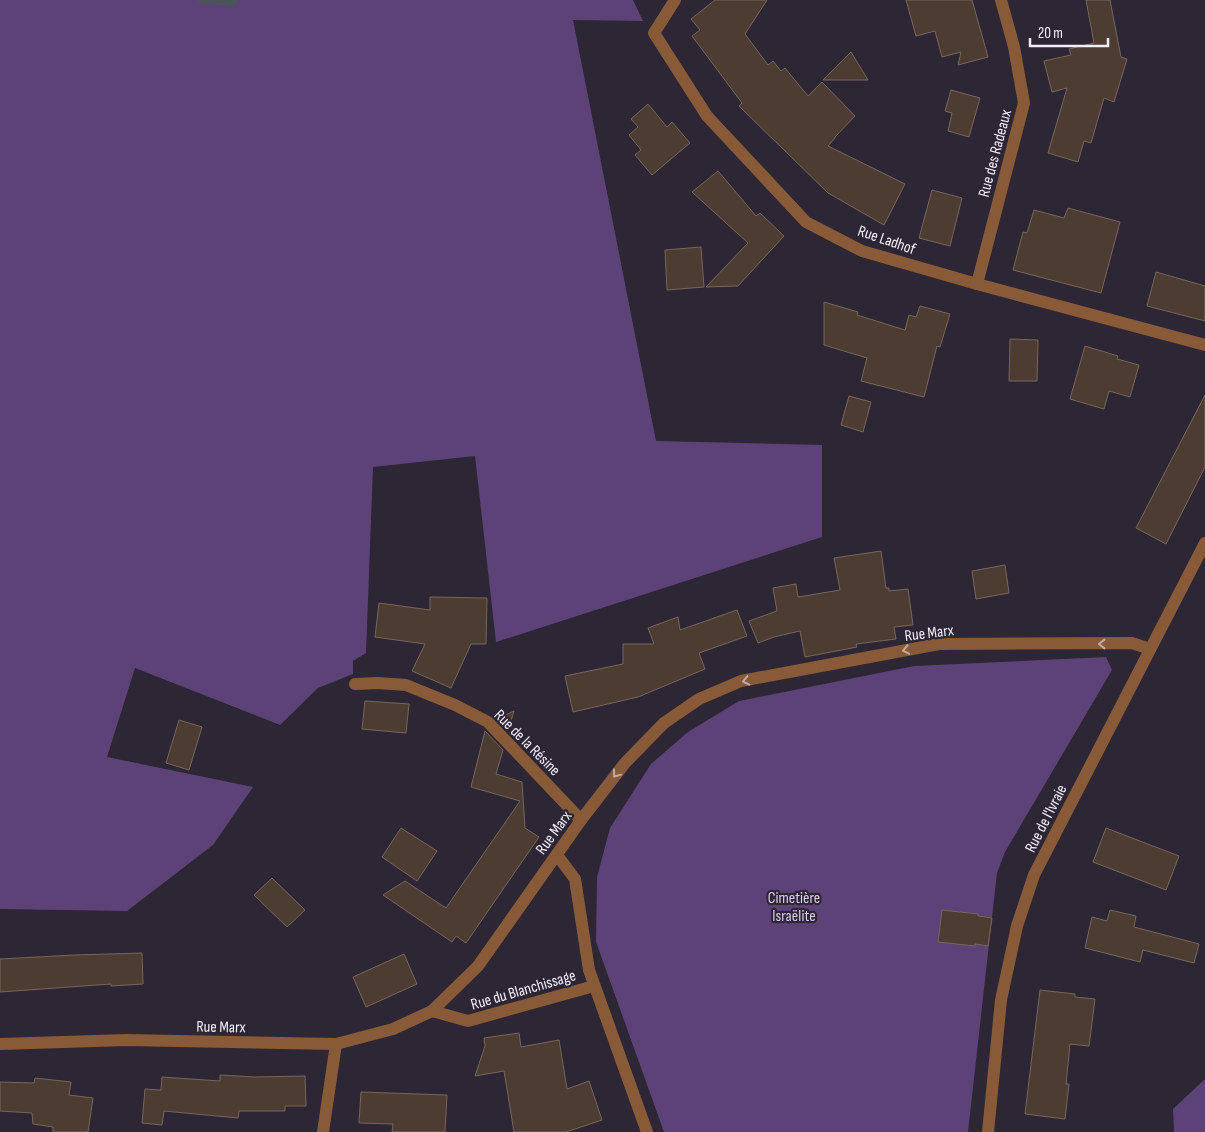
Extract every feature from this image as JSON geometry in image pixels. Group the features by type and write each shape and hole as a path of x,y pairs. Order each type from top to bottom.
{"street":[{"name":"Rue Ladhof","path":"675,0 654,33 707,116 806,222 862,251 1205,345"},
{"name":"Rue des Radeaux","path":"977,284 1024,102 1014,47 1001,0"},
{"name":"Rue de l'Ivraie","path":"988,1132 1001,1000 1017,926 1034,875 1205,542"},
{"name":"Rue Marx","path":"0,1044 126,1040 336,1044 393,1030 432,1011 478,966 581,820 625,763 664,724 699,699 741,681 939,644 1132,644 1150,649"},
{"name":"Rue de la Résine","path":"355,684 406,685 455,705 488,722 581,820"},
{"name":"Rue du Blanchissage","path":"557,855 575,880 589,970 647,1132"},
{"name":"Rue du Blanchissage","path":"432,1011 468,1021 594,986"},
{"path":"322,1132 336,1044"}],"green space":[{"path":"0,0 633,0 643,21 573,20 656,441 822,445 822,537 496,642 475,456 373,467 366,653 353,661 353,674 318,688 280,725 135,668 107,757 253,787 213,845 127,911 0,909"},
{"name":"Cimetière Israëlite","path":"1106,657 1112,670 1005,852 997,873 968,1132 664,1132 596,942 597,877 610,828 651,764 688,732 739,701 914,666"},
{"path":"1205,1079 1205,1132 1174,1132 1173,1109"}],"building":[{"path":"715,0 767,0 745,34 768,65 773,61 781,71 785,68 808,96 822,82 855,116 828,146 905,184 884,225 828,193 739,106 742,103 692,36 700,30 691,19"},
{"path":"906,0 972,0 988,57 958,65 961,52 942,57 935,31 916,36"},
{"path":"1086,0 1110,0 1121,57 1127,59 1114,102 1104,98 1091,143 1084,141 1078,162 1048,153 1067,88 1052,92 1044,61 1071,55 1069,49 1094,43"},
{"path":"851,52 868,80 823,80"},
{"path":"951,90 980,98 969,137 948,131 952,113 945,111"},
{"path":"648,104 667,127 672,122 690,143 652,175 635,155 641,150 629,135 638,127 631,119"},
{"path":"718,171 756,216 760,213 784,236 738,286 706,287 748,243 692,192"},
{"path":"932,190 962,198 950,246 919,238"},
{"path":"1068,208 1120,222 1101,293 1013,270 1023,232 1027,233 1034,210 1064,218"},
{"path":"701,247 704,287 667,290 665,250"},
{"path":"1156,272 1205,286 1205,321 1147,306"},
{"path":"824,302 858,312 857,315 905,330 909,315 916,317 920,306 950,314 940,347 937,346 924,397 861,381 867,358 824,345"},
{"path":"1010,339 1038,340 1037,381 1009,381"},
{"path":"1085,346 1118,356 1117,359 1139,365 1130,397 1109,391 1104,409 1070,399"},
{"path":"1205,395 1205,467 1166,544 1136,528"},
{"path":"849,396 871,402 863,432 841,425"},
{"path":"881,551 886,588 889,588 889,591 908,589 913,625 894,627 896,639 856,644 857,647 805,657 800,631 758,643 749,621 777,611 773,588 796,584 798,597 840,590 834,558"},
{"path":"1005,565 1009,593 976,599 972,571"},
{"path":"430,597 487,598 486,644 471,644 451,688 412,671 425,644 375,637 379,603 430,610"},
{"path":"737,610 747,636 699,653 705,669 638,697 573,712 565,676 623,664 623,644 654,644 648,628 678,617 680,630"},
{"path":"365,701 409,704 406,733 362,729"},
{"path":"514,711 508,731 497,719"},
{"path":"179,720 202,727 189,770 166,763"},
{"path":"485,731 503,750 496,774 522,782 525,828 539,837 466,943 456,936 452,942 383,895 405,881 446,908 520,801 471,787"},
{"path":"401,828 437,851 417,881 382,857"},
{"path":"1106,828 1179,856 1166,890 1093,862"},
{"path":"272,878 305,910 287,927 254,895"},
{"path":"942,910 978,914 978,916 992,918 988,946 938,942"},
{"path":"1110,910 1136,916 1134,927 1199,944 1194,963 1143,950 1140,962 1085,948 1092,917 1107,921"},
{"path":"142,953 143,984 111,986 111,984 0,992 0,959"},
{"path":"404,954 417,984 366,1007 353,977"},
{"path":"1040,990 1075,994 1075,997 1095,999 1089,1046 1070,1044 1066,1084 1069,1084 1065,1119 1025,1114"},
{"path":"519,1033 521,1047 559,1040 567,1089 589,1081 602,1120 566,1132 514,1132 504,1071 475,1076 485,1046 484,1038"},
{"path":"220,1075 254,1077 305,1076 306,1106 285,1106 285,1111 239,1111 238,1118 164,1111 162,1125 142,1123 145,1089 161,1090 162,1077 220,1081"},
{"path":"35,1078 71,1082 69,1095 93,1098 88,1132 53,1132 53,1127 33,1124 32,1113 0,1111 0,1082 34,1083"},
{"path":"361,1092 447,1095 445,1132 392,1132 393,1124 359,1123"}],"waterway":[{"path":"202,0 232,2 234,0"}]}
